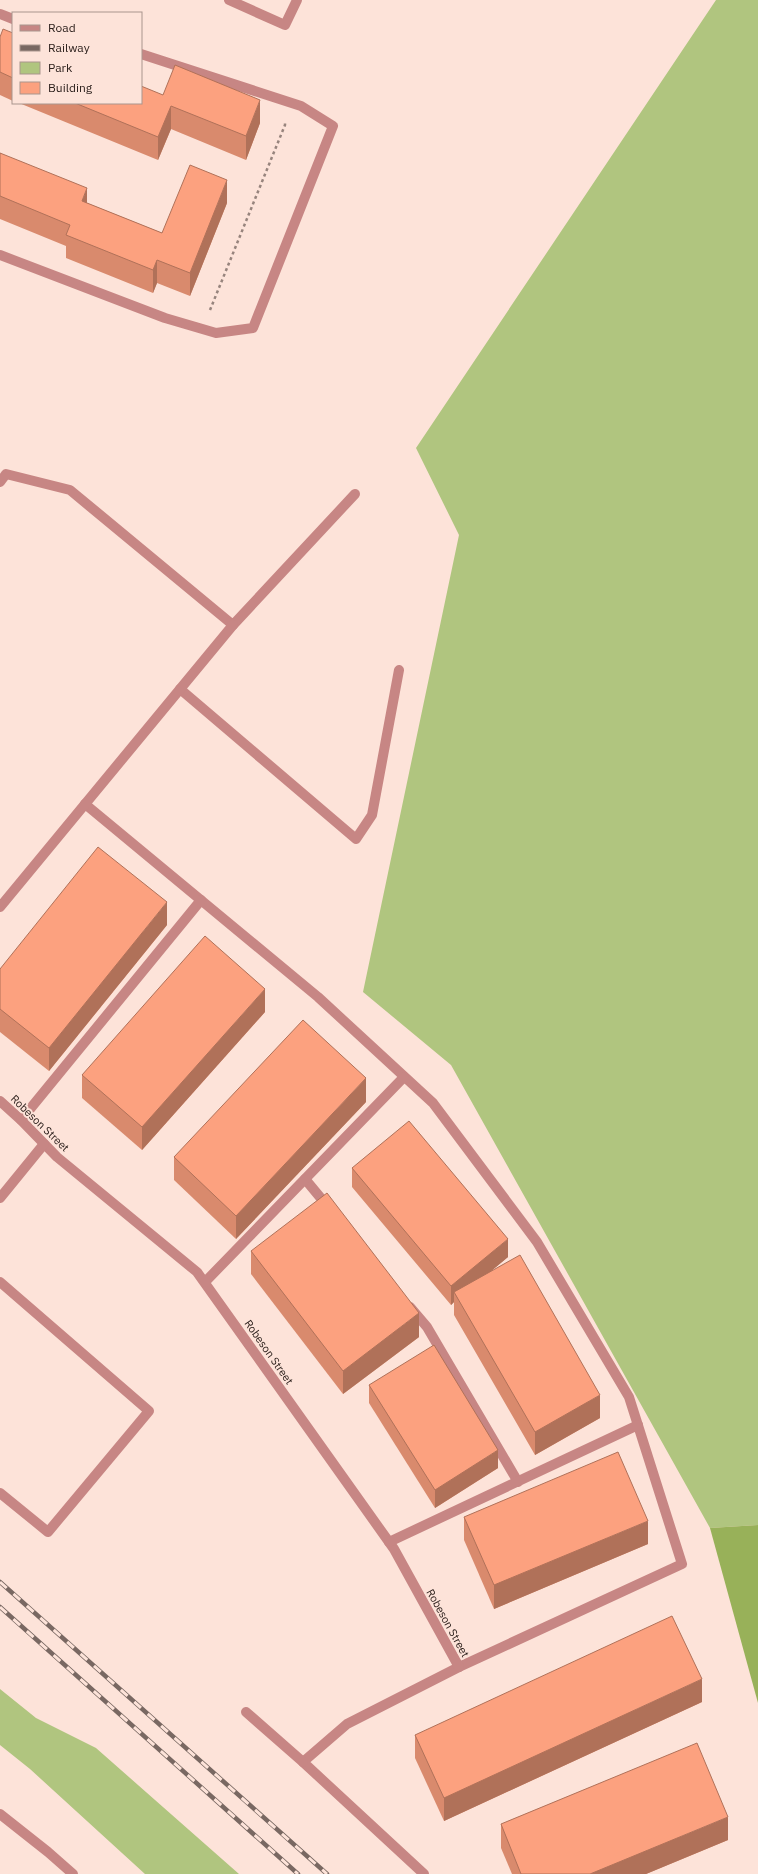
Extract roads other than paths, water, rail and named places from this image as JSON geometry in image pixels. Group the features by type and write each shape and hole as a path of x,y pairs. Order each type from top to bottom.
{"street":[{"path":"229,0 285,25 297,0"},
{"path":"0,14 12,19"},
{"path":"0,255 165,318 216,333 253,328 333,126 301,106 142,54"},
{"path":"0,482 6,474 70,490 233,626"},
{"path":"0,907 233,626 355,494"},
{"path":"180,689 356,839 372,815 399,670"},
{"path":"86,804 318,997 433,1103 537,1242 629,1397 682,1564 458,1667 347,1724 302,1762"},
{"path":"21,1120 201,900"},
{"path":"204,1282 404,1077"},
{"name":"Robeson Street","path":"0,1101 57,1157 197,1272 389,1542 458,1667"},
{"path":"0,1198 44,1144"},
{"path":"305,1179 335,1216"},
{"path":"0,1282 149,1411 48,1532 0,1493"},
{"path":"401,1296 427,1327 518,1482"},
{"path":"389,1542 638,1425"},
{"path":"246,1712 424,1874"},
{"path":"0,1814 73,1874"}],"railway":[{"path":"0,1582 327,1874"},
{"path":"0,1607 298,1874"}]}
